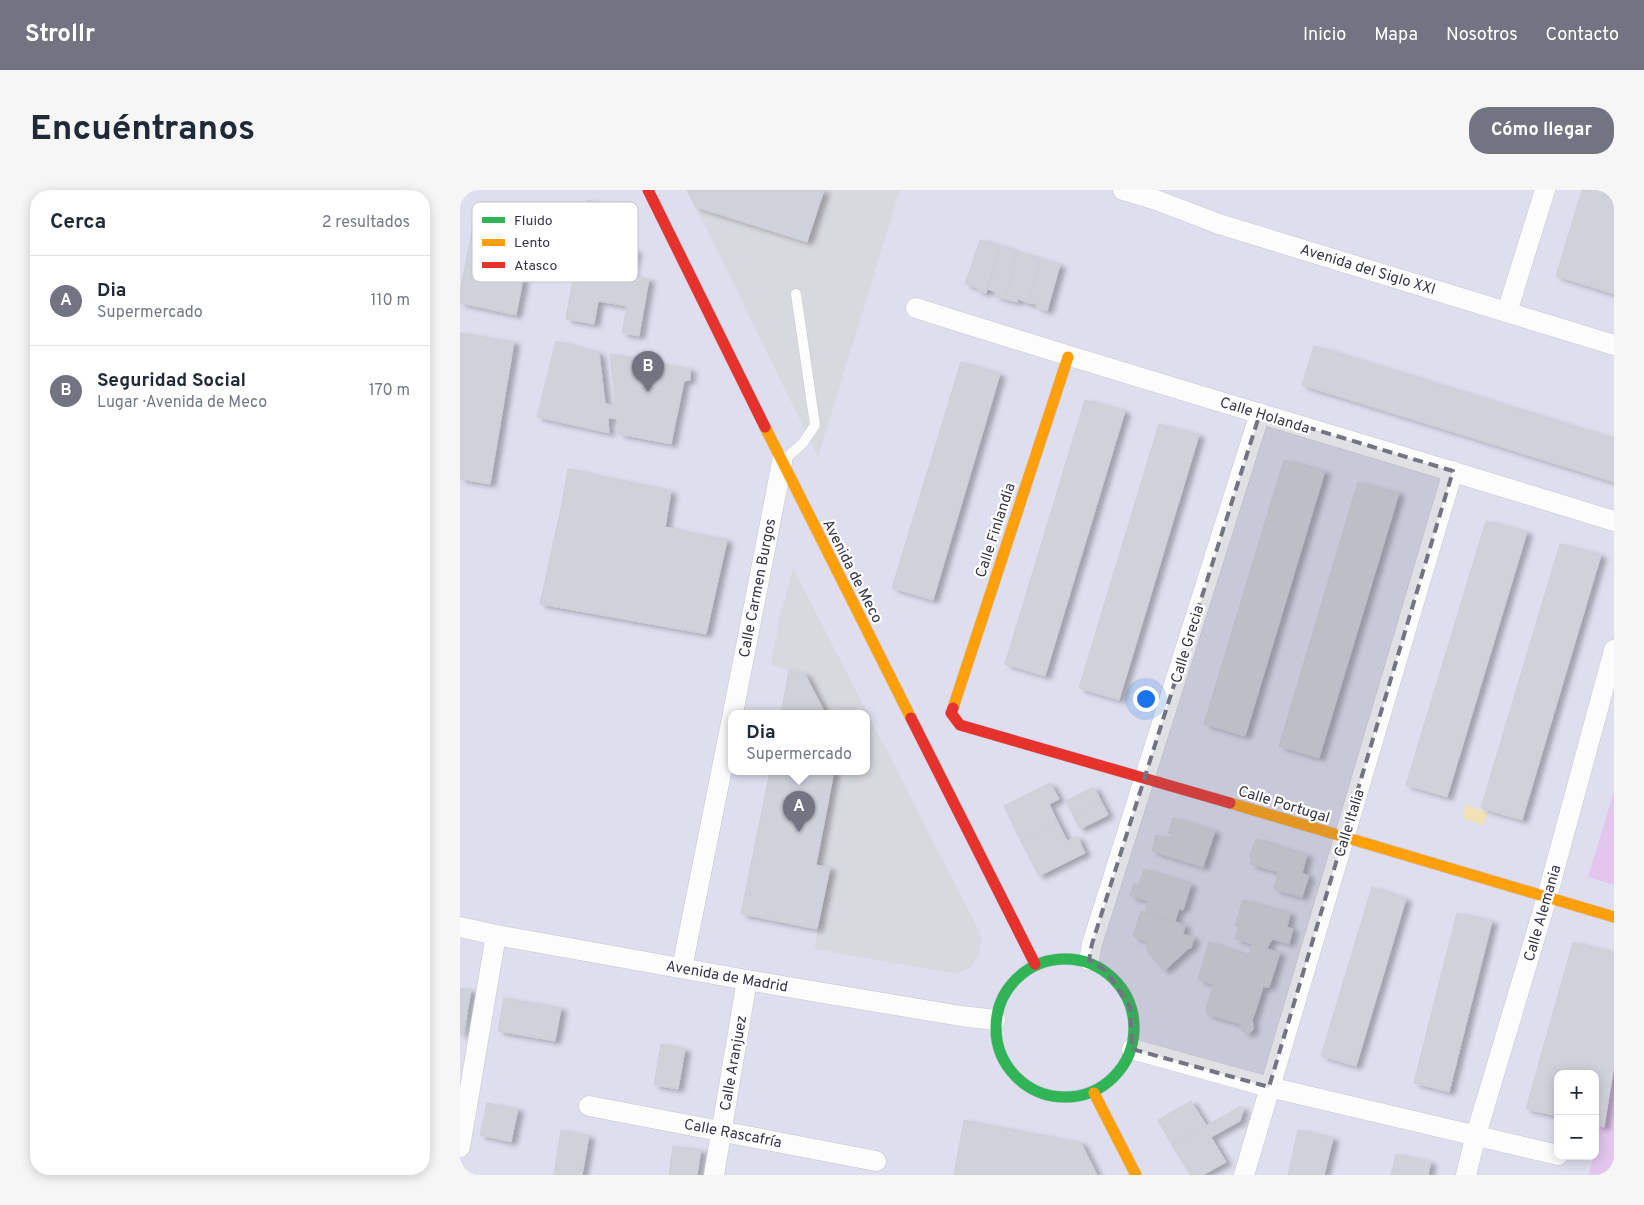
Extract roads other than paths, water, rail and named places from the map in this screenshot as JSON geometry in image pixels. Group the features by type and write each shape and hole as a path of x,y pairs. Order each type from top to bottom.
{"street":[{"name":"Avenida de Meco","path":"648,190 782,462 1035,964"},
{"name":"Avenida del Siglo XXI","path":"1123,190 1158,195 1219,224 1614,345"},
{"path":"1507,312 1545,190"},
{"name":"Calle Holanda","path":"916,308 1068,357 1614,520"},
{"name":"Calle Finlandia","path":"951,713 1068,357"},
{"name":"Calle Grecia","path":"1089,960 1092,944 1260,413"},
{"name":"Calle Carmen Burgos","path":"733,710 782,462"},
{"name":"Calle Italia","path":"1244,1175 1453,471"},
{"name":"Calle Alemania","path":"1466,1175 1476,1135 1547,897 1614,650"},
{"name":"Calle Portugal","path":"951,713 960,725 1614,916"},
{"path":"682,968 728,738"},
{"name":"Avenida de Madrid","path":"460,927 496,936 747,980 994,1020"},
{"path":"460,1147 496,936"},
{"path":"1053,959 1089,960 1106,971 1121,990 1130,1007 1134,1028 1132,1050 1124,1066 1113,1081 1094,1093 1068,1097 1046,1094 1024,1084 1008,1067 998,1044 994,1020 1000,1002 1009,987 1020,975 1035,964 1053,959"},
{"name":"Calle Aranjuez","path":"714,1175 747,980"},
{"path":"1132,1050 1269,1087 1554,1154"},
{"path":"1094,1093 1136,1175"},
{"name":"Calle Rascafría","path":"590,1106 876,1161"}],"lane":[{"path":"782,462 803,443 815,424 796,294"}],"place":[{"name":"Seguridad Social","path":"648,392"},
{"name":"Dia","path":"799,832"}]}
